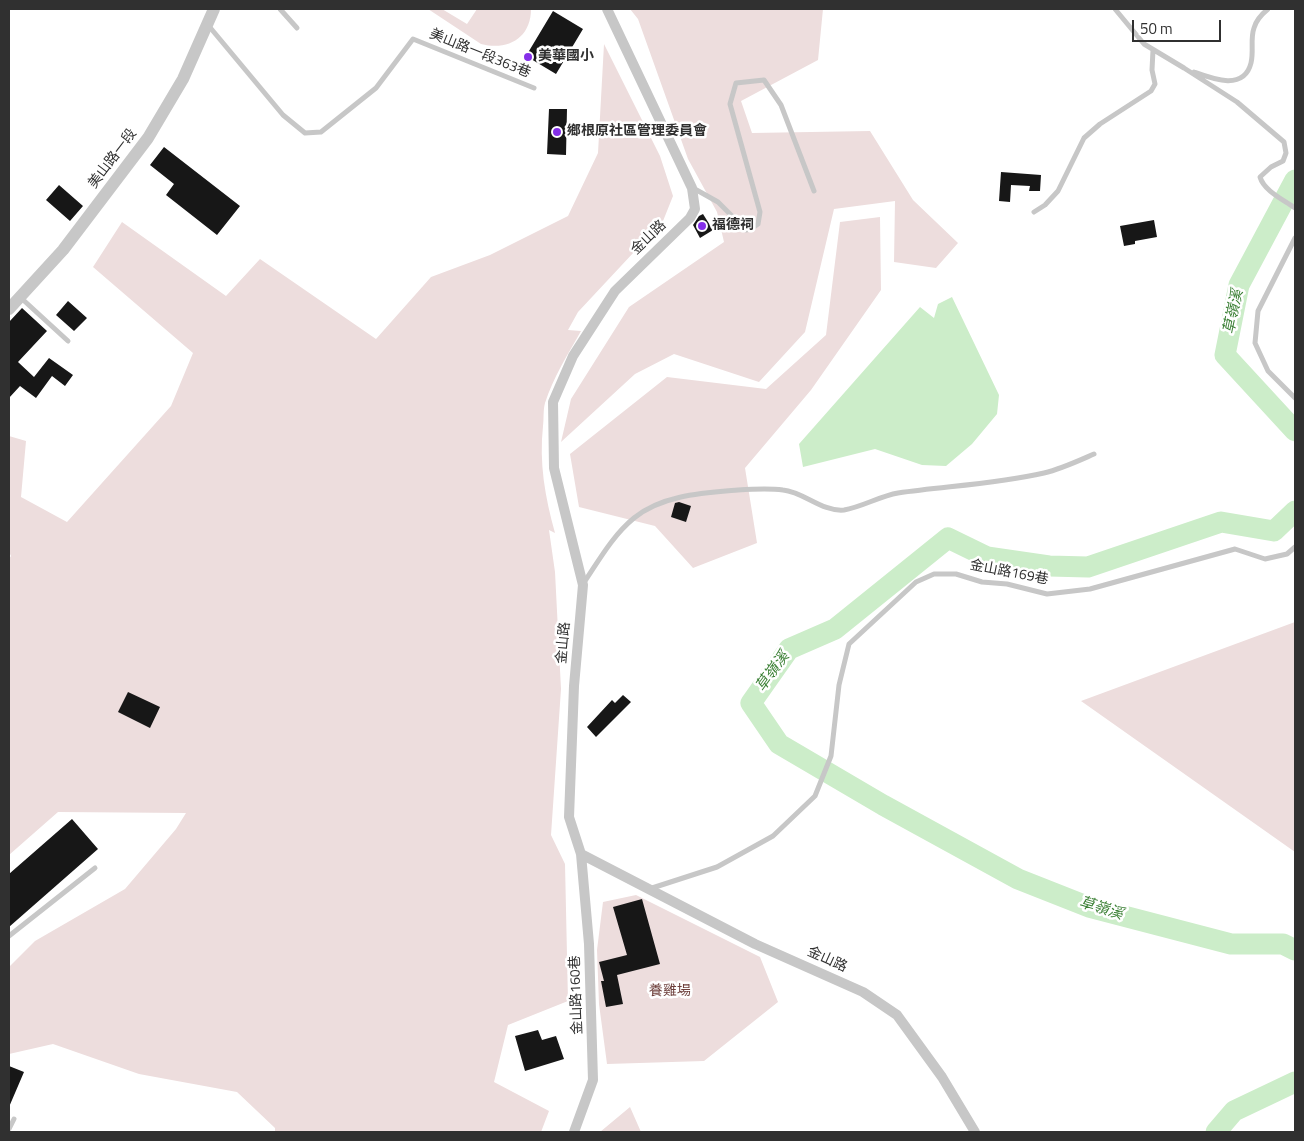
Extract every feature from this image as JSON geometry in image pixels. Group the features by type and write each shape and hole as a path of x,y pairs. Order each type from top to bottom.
{"street":[{"name":"美山路一段","path":"9,309 63,250 148,138 183,79 206,23 214,9"},
{"name":"金山路","path":"608,9 692,188 695,208 690,218 615,291 573,356 553,402 554,468 583,585 574,686 569,817 581,854 647,890 755,944 863,992 898,1015 942,1078 975,1132"},
{"name":"金山路160巷","path":"574,1132 593,1080 589,944 581,854"}],"lane":[{"path":"280,9 297,28"},
{"path":"1115,9 1144,44 1237,102 1284,142 1286,153 1284,161 1271,167 1260,177 1266,188 1295,208"},
{"path":"1184,68 1214,79 1238,80 1246,74 1251,63 1251,40 1254,27 1268,9"},
{"name":"美山路一段363巷","path":"206,23 283,115 305,133 321,132 376,88 413,39 534,88"},
{"path":"1034,212 1045,205 1058,191 1084,138 1100,124 1151,91 1155,84 1152,70 1153,50"},
{"path":"692,188 718,202 746,230 758,224 760,212 730,104 736,83 764,80 781,105 814,191"},
{"path":"1295,238 1258,311 1255,343 1268,371 1295,398"},
{"path":"20,296 68,341"},
{"path":"583,585 602,556 635,517 671,499 704,493 761,488 777,489 785,490 828,508 843,510 896,494 1046,473 1094,454"},
{"name":"金山路169巷","path":"647,890 717,867 773,836 815,796 831,756 839,685 849,644 916,582 934,574 956,574 982,582 1007,584 1047,594 1090,589 1235,549 1265,558 1287,554 1295,548"},
{"path":"9,936 96,868"},
{"path":"9,1130 14,1119"}],"green space":[{"path":"428,9 442,9 467,24 477,9 531,9 527,28 522,35 509,44 491,46 481,44"},
{"path":"630,9 823,9 818,60 741,101 752,133 870,131 913,200 958,243 936,268 894,262 895,201 834,209 805,332 759,382 674,354 635,374 561,442 571,399 629,307 724,242 717,212 688,159 638,19"},
{"path":"604,44 660,156 673,196 663,221 578,312 568,330 581,331 556,375 544,406 542,467 548,506 555,533 549,530 555,572 561,689 551,835 565,864 568,1001 508,1025 494,1082 549,1111 541,1132 275,1132 275,1128 237,1092 139,1074 53,1044 9,1054 9,967 35,941 125,889 176,829 186,813 58,812 9,855 9,559 11,556 9,552 9,436 26,441 21,497 67,522 171,406 193,353 93,267 122,222 226,296 260,259 376,339 431,277 490,255 568,216 598,153"},
{"path":"880,217 881,290 811,390 745,468 757,543 693,568 655,526 579,507 570,454 667,377 766,389 826,335 840,222"},
{"path":"1295,622 1295,852 1081,701"},
{"name":"養雞場","path":"636,895 760,957 778,1002 704,1061 607,1064 599,1004 597,950 603,902"},
{"path":"630,1107 641,1132 600,1132"}],"shaded area":[{"path":"952,297 999,395 997,414 972,444 946,466 922,465 875,449 803,467 799,444 920,307 934,318 938,304"}],"building":[{"path":"553,11 583,29 556,74 526,56"},
{"name":"鄉根原社區管理委員會","path":"549,109 567,109 566,155 547,154"},
{"path":"164,147 240,206 217,235 166,195 174,184 150,165"},
{"path":"1001,172 1041,175 1040,191 1029,191 1030,186 1011,185 1010,202 999,201"},
{"path":"59,185 83,206 70,221 46,200"},
{"name":"福德祠","path":"703,214 713,230 700,238 693,225 699,216"},
{"path":"1154,220 1157,237 1135,241 1135,244 1124,246 1120,226"},
{"path":"68,301 87,318 74,331 56,315"},
{"path":"22,308 47,331 18,362 34,377 49,358 73,375 65,386 52,376 36,398 20,386 9,398 9,322"},
{"path":"679,502 691,506 686,522 671,517 675,503"},
{"path":"128,692 160,707 150,728 118,712"},
{"path":"623,695 631,702 596,737 587,727 612,700 615,703"},
{"path":"72,819 98,849 9,927 9,874"},
{"path":"642,899 660,964 617,975 623,1004 606,1007 601,981 604,981 599,962 627,955 613,907"},
{"path":"538,1030 542,1040 556,1036 564,1059 525,1071 515,1036"},
{"path":"9,1066 24,1072 9,1107"}],"waterway":[{"name":"草嶺溪","path":"1295,180 1239,285 1225,355 1295,431"},
{"name":"草嶺溪","path":"1295,511 1274,531 1221,522 1088,567 1049,566 987,557 948,538 835,629 789,649 751,703 779,744 883,805 1018,879 1089,907 1231,944 1283,944 1295,950"},
{"name":"草嶺溪","path":"1216,1132 1234,1111 1295,1082"}],"place":[{"name":"美華國小","path":"528,57"},
{"name":"鄉根原社區管理委員會","path":"557,132"},
{"name":"福德祠","path":"702,226"}]}
